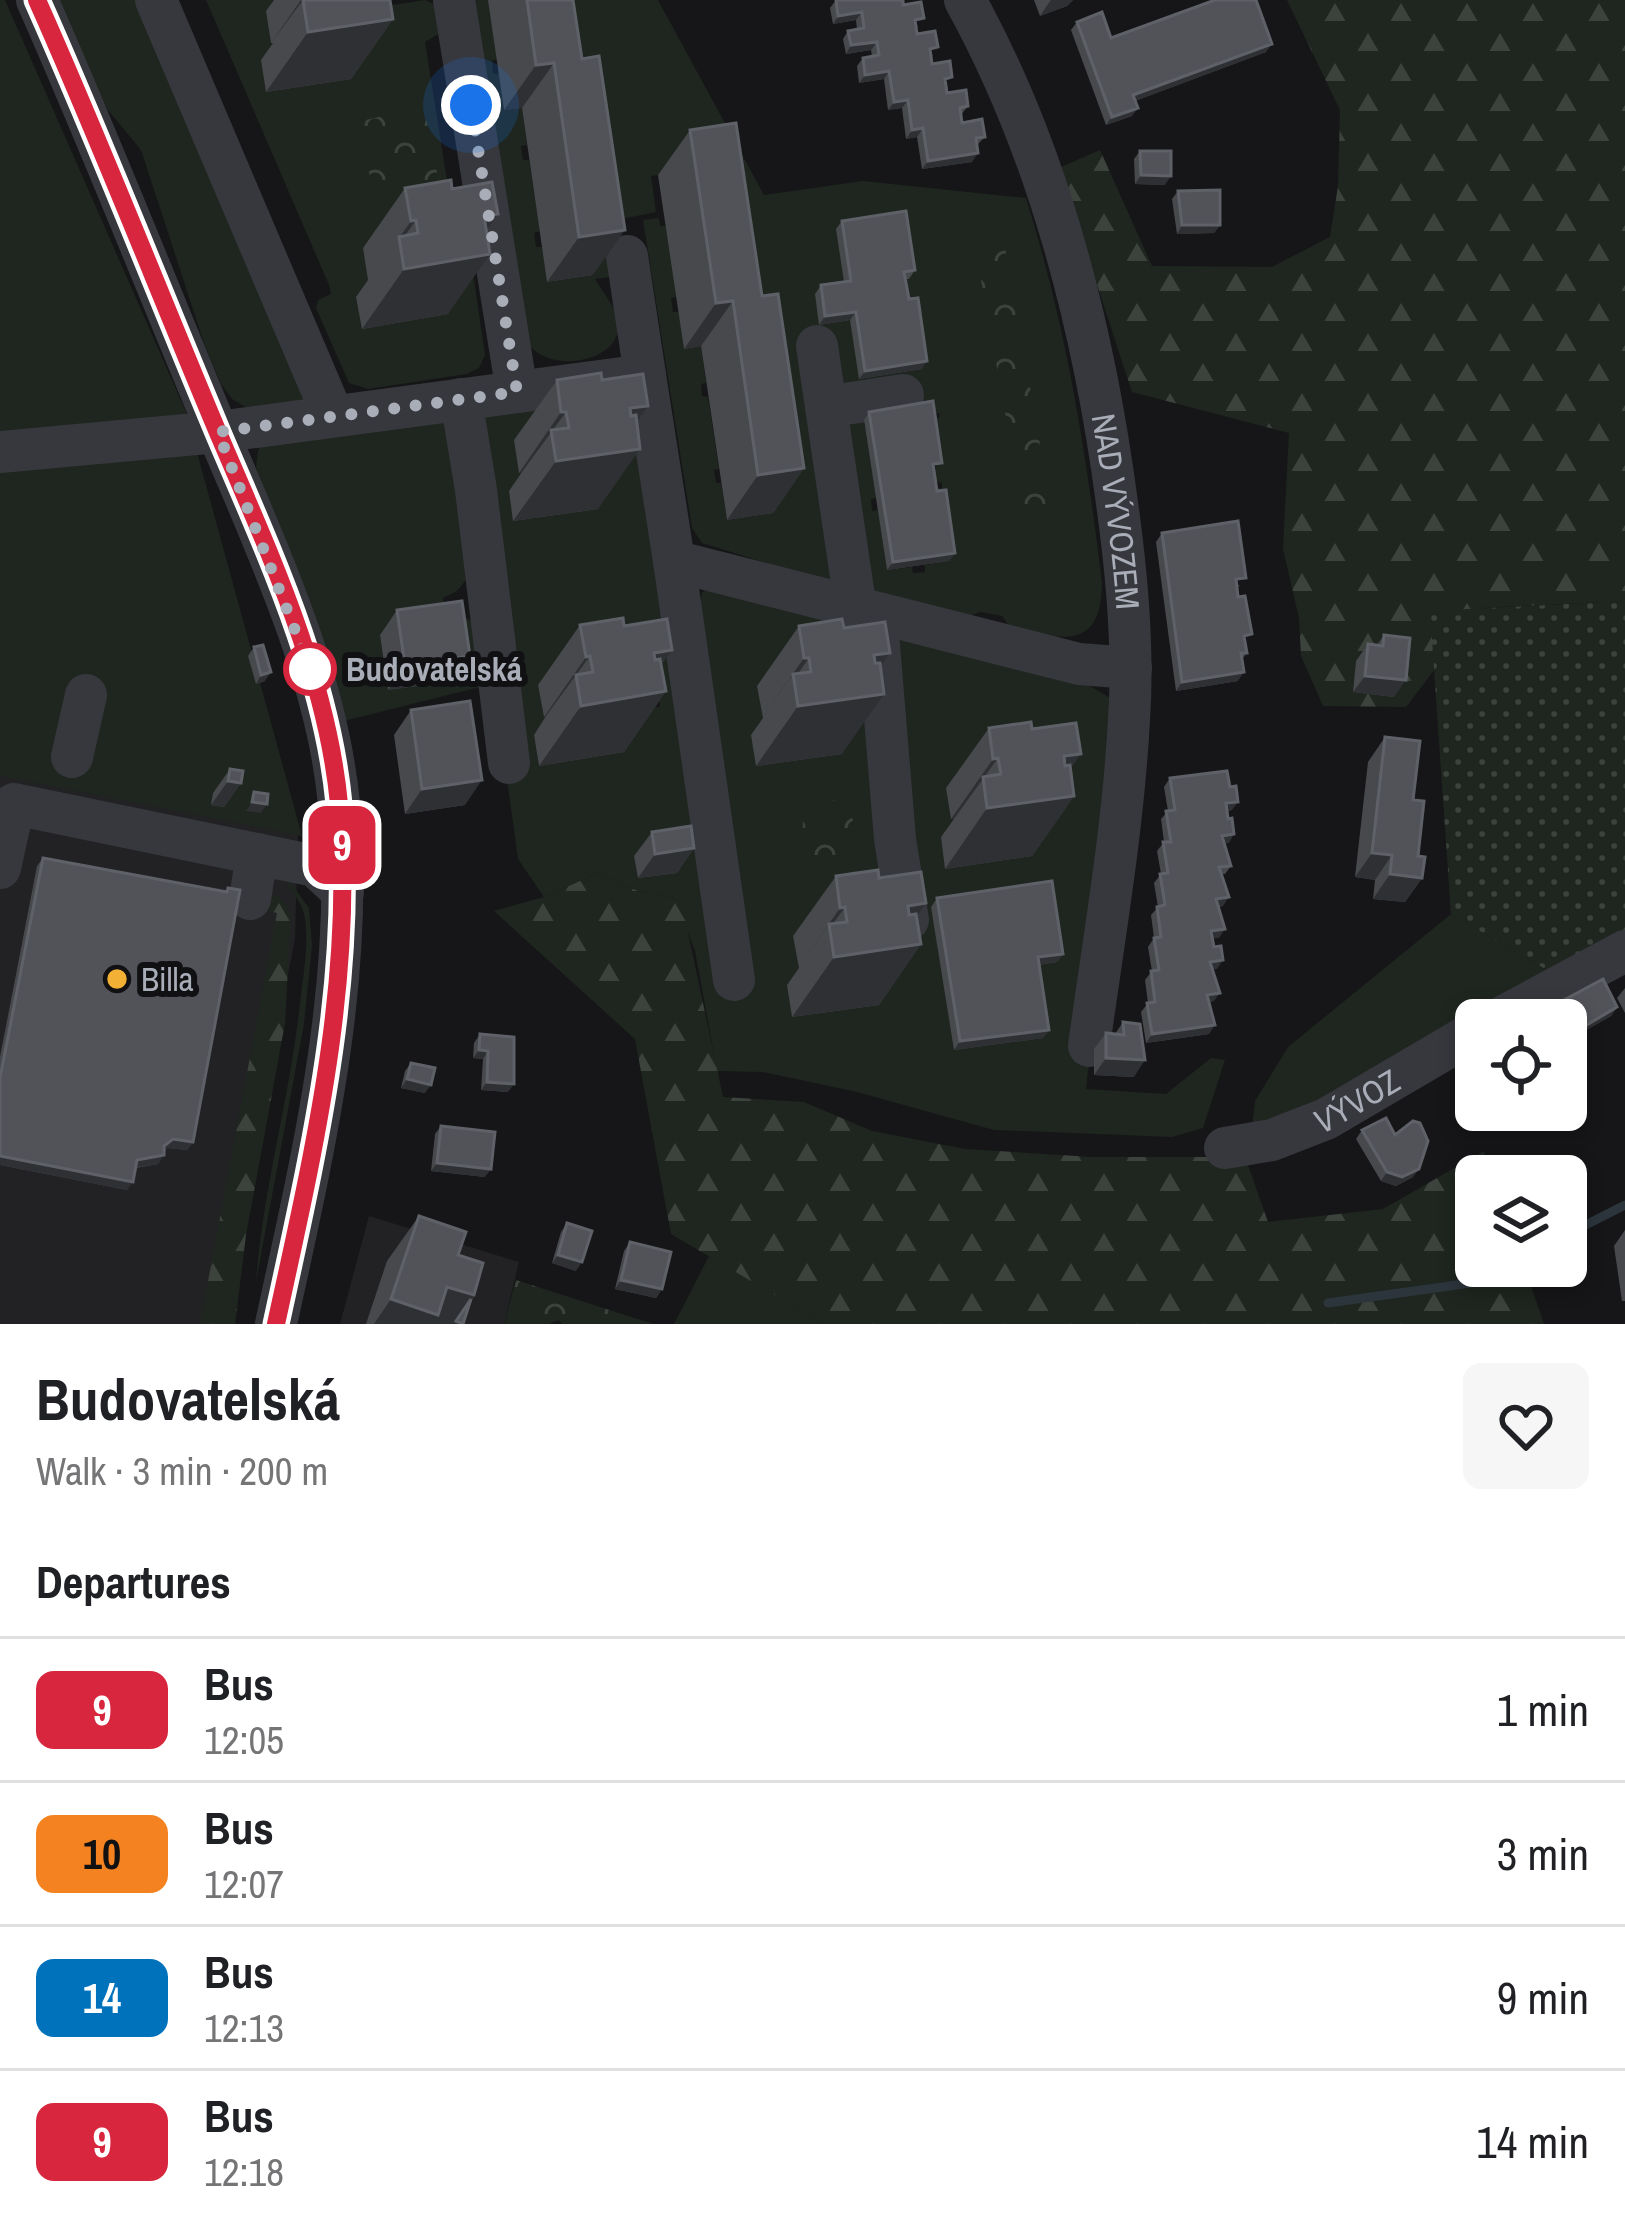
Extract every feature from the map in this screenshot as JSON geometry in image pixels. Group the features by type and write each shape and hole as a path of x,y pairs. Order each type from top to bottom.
{"street":[{"path":"37,0 307,655 335,771 344,892 335,1018 276,1324"},
{"path":"156,0 333,416"},
{"path":"454,0 517,392"},
{"name":"NAD VÝVOZEM","path":"965,0 1029,140 1060,225 1088,330 1125,562 1131,668 1114,887 1089,1046"},
{"path":"627,256 734,980"},
{"path":"817,346 869,613 878,633 895,839 908,920"},
{"path":"0,452 218,432 645,375"},
{"path":"826,407 903,395"},
{"path":"461,399 509,763"},
{"path":"674,561 1078,664 1131,668"},
{"path":"72,757 86,695"},
{"path":"0,868 7,802 315,866 344,892"},
{"path":"250,899 257,854"},
{"path":"1536,999 1625,951"},
{"name":"VÝVOZ","path":"1226,1148 1272,1140 1326,1119 1455,1042"}],"shaded area":[{"path":"0,772 298,834 295,939 218,1324 0,1324"},
{"path":"369,1216 519,1262 504,1324 340,1324"}],"green space":[{"path":"0,0 5,0 186,412 302,836 0,776"},
{"path":"57,0 148,0 304,399 297,405 249,409 232,399 221,384 141,150 98,98"},
{"path":"206,0 378,0 380,7 425,0 438,6 440,33 425,42 453,218 465,217 485,355 479,368 467,374 368,389 349,383 316,308 318,300 331,294 329,285"},
{"path":"475,0 489,0 497,59 492,61 493,74 499,74 504,110 522,108 527,145 521,146 523,160 529,160 540,231 534,233 536,247 542,247 548,282 594,275 567,102 550,104 535,0 658,0 764,195 863,181 1026,198 1063,341 1096,534 1100,606 1085,631 1074,636 1045,635 1010,627 1002,616 981,612 969,616 859,586 836,433 848,419 863,415 876,498 871,499 872,511 878,510 887,570 912,567 913,573 925,572 925,565 949,561 940,499 931,500 930,490 942,488 942,483 928,479 927,473 936,470 928,420 940,414 905,413 900,377 837,386 827,373 822,342 808,344 840,586 702,543 692,528 643,220 659,218 660,226 666,226 677,297 671,298 673,312 679,312 684,348 701,346 706,383 701,384 702,396 708,397 719,469 714,470 716,483 721,483 727,520 772,513 768,480 774,478 771,464 765,464 755,392 760,390 758,377 752,377 747,340 730,342 725,306 731,304 728,290 723,290 712,222 718,220 715,206 709,206 704,169 651,176 656,212 612,221 620,276 595,279 618,322 608,348 596,356 563,361 533,350 524,337"},
{"path":"1287,0 1625,0 1625,601 1481,608 1406,707 1323,706 1301,656 1299,618 1283,549 1289,433 1132,392 1059,168 1100,150 1152,266 1272,267 1330,237 1338,186 1340,110"},
{"path":"424,107 437,173 421,189 388,198 371,184 361,121"},
{"path":"1005,247 1055,529 1027,534 976,252"},
{"path":"601,399 626,411 635,429 664,618 660,626 643,629 654,707 660,707 649,635 697,626 702,592 709,589 1085,683 1115,701 1129,720 1086,1089 1166,1094 1211,1058 1225,1060 1203,1128 1172,1137 994,1130 857,1092 763,1072 717,1071 695,951 675,898 638,891 598,873 544,897 518,859 507,779 515,771 514,737 472,416","holes":["580,678 582,686 625,680 630,710 612,713 613,721 618,720 623,751 539,766 534,735 551,732 538,686"]},
{"path":"456,419 470,575 457,591 443,598 446,616 462,616 475,623 480,687 340,722 297,577 256,467 258,450 264,443"},
{"path":"1625,601 1625,935 1559,977 1451,914 1430,611"},
{"path":"825,799 845,803 850,812 862,880 834,898 811,884 804,857 804,811"},
{"path":"598,873 638,891 675,898 684,914 723,1097 804,1102 872,1131 965,1149 1092,1157 1245,1157 1268,1222 1383,1209 1455,1168 1455,1287 1531,1287 1544,1324 824,1324 671,1234 635,1039 494,911 544,897"},
{"path":"288,879 309,908 312,946 304,1024 256,1282 305,961 304,914 287,886"},
{"path":"260,891 278,896 291,912 285,1023 246,1235 235,1324 200,1324 277,913 257,908"},
{"path":"1451,914 1559,977 1519,999 1455,999 1455,1034 1318,1108 1252,1129 1255,1101 1288,1047"},
{"path":"709,1256 824,1324 674,1324"},
{"path":"516,1280 653,1324 562,1324 559,1320 504,1324"}],"building":[{"path":"303,0 390,0 393,19 308,32"},
{"path":"527,0 573,0 582,59 599,56 625,230 579,237 554,63 536,65"},
{"path":"836,0 921,2 924,18 915,20 917,34 935,31 938,47 930,49 932,64 950,61 947,93 966,90 968,106 960,108 962,123 982,119 985,137 976,138 978,153 928,161 923,128 912,130 908,100 894,102 889,71 865,75 863,58 879,55 877,42 851,45 848,31 864,28 862,12 838,16"},
{"path":"1215,0 1256,0 1272,44 1133,95 1138,108 1112,117 1077,22 1102,12 1111,38"},
{"path":"736,123 762,296 778,294 804,468 758,475 733,301 716,303 690,130"},
{"path":"1140,151 1171,151 1171,176 1141,175"},
{"path":"451,180 452,189 492,182 498,214 484,216 490,254 404,269 399,237 418,233 405,188"},
{"path":"1220,190 1220,225 1182,225 1178,191"},
{"path":"906,211 915,270 904,272 909,299 918,298 927,361 865,371 856,312 825,316 821,285 851,281 842,221"},
{"path":"601,373 602,380 643,374 648,406 630,408 631,416 636,415 640,449 556,461 551,430 569,428 566,412 561,412 557,380"},
{"path":"933,401 942,463 933,464 937,491 946,490 955,553 893,562 869,412"},
{"path":"1238,521 1246,578 1236,579 1238,597 1245,596 1252,634 1244,636 1244,672 1182,682 1162,533"},
{"path":"462,601 470,656 405,666 397,610"},
{"path":"623,618 624,626 667,619 672,650 654,653 655,660 660,659 666,691 581,706 576,675 593,672 580,625"},
{"path":"842,619 844,628 885,622 890,653 874,655 875,663 880,663 884,694 798,706 793,674 811,672 799,626"},
{"path":"1384,635 1410,638 1406,680 1365,676 1368,644 1383,646"},
{"path":"263,645 271,672 261,675 254,647"},
{"path":"470,701 482,780 422,789 411,710"},
{"path":"1031,722 1032,729 1076,723 1081,754 1064,756 1065,766 1070,765 1074,796 987,808 983,777 1001,774 998,758 993,759 989,728"},
{"path":"1385,737 1420,741 1413,800 1424,801 1418,856 1425,857 1422,878 1390,874 1392,855 1372,853"},
{"path":"230,769 243,771 241,783 228,781"},
{"path":"1227,771 1238,802 1226,803 1234,834 1222,836 1231,866 1219,867 1229,897 1216,899 1225,929 1211,931 1223,960 1210,962 1220,993 1207,995 1215,1025 1152,1034 1147,1003 1155,1002 1151,971 1159,970 1154,938 1161,937 1157,907 1165,905 1160,874 1168,873 1163,842 1171,842 1166,811 1175,810 1170,778"},
{"path":"254,792 268,794 267,804 252,802"},
{"path":"691,826 694,848 655,854 652,832"},
{"name":"Billa","path":"43,858 227,892 228,888 240,890 193,1142 173,1139 164,1146 164,1155 137,1160 133,1182 0,1156 0,1078"},
{"path":"878,870 879,878 921,872 926,903 908,906 909,915 916,914 921,944 834,957 829,924 847,922 836,876"},
{"path":"1052,881 1063,954 1038,957 1049,1030 960,1041 937,898"},
{"path":"1603,979 1617,1007 1587,1025 1587,999 1566,999"},
{"path":"1123,1022 1140,1024 1145,1060 1106,1058 1106,1033 1124,1035"},
{"path":"480,1034 514,1037 514,1084 487,1082 488,1051 479,1050"},
{"path":"411,1063 435,1068 431,1085 407,1079"},
{"path":"1386,1118 1395,1135 1413,1121 1420,1123 1428,1141 1419,1169 1402,1177 1387,1172 1362,1130"},
{"path":"441,1126 495,1132 491,1169 437,1163"},
{"path":"419,1216 466,1232 458,1255 483,1263 474,1295 447,1287 438,1315 391,1299"},
{"path":"567,1223 592,1231 582,1262 558,1255"},
{"path":"630,1242 671,1252 662,1289 621,1280"},
{"path":"471,1299 463,1324 456,1321"}],"waterway":[{"path":"1587,1224 1625,1205"},
{"path":"1328,1303 1455,1285"}],"bus line":[{"name":"9","path":"37,0 243,489 307,655 335,771 344,892 335,1018 276,1324"}],"place":[{"name":"Budovatelská","path":"310,669"},
{"name":"Billa","path":"117,979"}],"route":[{"path":"310,669 218,432 517,392 471,105"}]}
